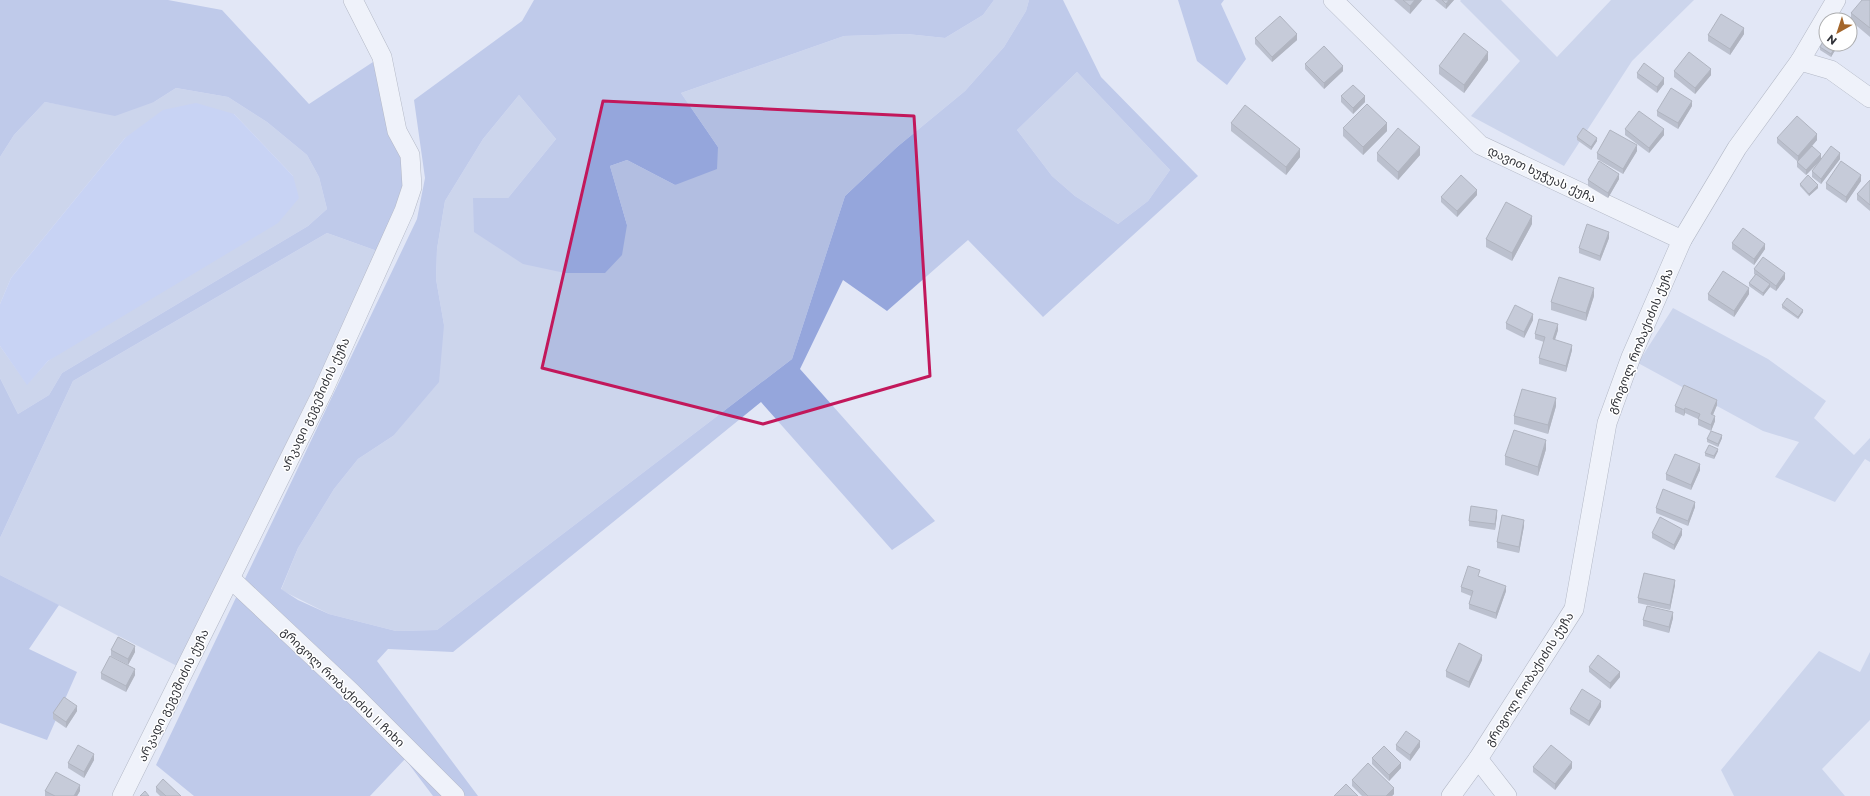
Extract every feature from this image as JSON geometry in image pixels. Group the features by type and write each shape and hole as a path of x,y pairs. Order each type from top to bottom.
{"street":[{"name":"არკადი გეგეშიძის ქუჩა","path":"122,796 323,391 404,211 412,187 410,155 397,131 382,57 353,0"},
{"name":"დავით ხუჭუას ქუჩა","path":"1333,0 1480,145 1682,240"},
{"name":"გრიგოლ რობაქიძის ქუჩა","path":"1451,796 1478,759 1574,609 1607,423 1631,357 1682,240 1738,148 1800,60 1836,0"},
{"path":"1800,60 1831,70 1870,98"},
{"name":"გრიგოლ რობაქიძის II ჩიხი","path":"231,578 352,693 455,796"},
{"path":"1478,759 1507,796"}],"highlighted area":[{"path":"603,101 914,116 930,376 763,424 542,368"}],"shaded area":[{"path":"0,0 168,0 222,10 309,104 373,62 388,129 406,161 407,180 380,252 327,233 73,381 0,538 0,378 18,414 49,395 62,373 308,226 327,209 319,177 307,155 267,122 228,97 176,88 154,102 115,116 45,102 14,135 0,157"},
{"path":"534,0 994,0 983,15 945,38 907,34 844,36 681,93 718,147 717,169 675,185 627,160 610,166 627,225 622,255 605,273 565,273 523,264 474,232 473,198 508,198 556,139 519,95 483,139 445,201 437,249 436,279 444,325 439,382 393,436 358,459 334,489 298,548 281,589 298,600 329,614 396,631 437,630 792,359 845,196 897,147 965,91 1004,47 1026,11 1029,0 1063,0 1101,77 1198,176 1043,317 968,240 887,311 843,280 800,369 935,521 892,550 761,402 453,652 388,649 377,661 478,796 433,796 405,759 370,796 194,796 156,765 417,219 425,178 414,100 522,21","holes":["1077,72 1170,170 1148,201 1118,224 1075,196 1052,176 1017,130"]},
{"path":"994,0 1029,0 1026,11 1004,47 965,91 897,147 845,196 792,359 437,630 396,631 329,614 281,590 298,548 334,489 358,459 393,436 444,325 436,279 437,249 445,201 483,139 519,95 556,139 508,198 627,225 610,166 627,160 675,185 718,147 681,93 844,36 907,34 945,38 983,15"},
{"path":"1178,0 1224,0 1221,4 1246,59 1227,85 1197,61"},
{"path":"1501,0 1557,57 1611,0 1694,0 1632,61 1564,166 1471,116 1520,61 1460,1"},
{"path":"1077,72 1170,170 1148,201 1118,224 1075,196 1052,176 1017,130"},
{"path":"176,88 228,97 267,122 307,155 319,177 327,209 308,226 62,373 49,395 18,414 0,378 0,346 27,384 48,361 293,176 234,114 125,138 11,278 0,304 0,157 14,135 45,102 73,107 154,102"},
{"path":"196,103 234,114 293,176 299,198 278,223 48,361 27,385 0,346 0,304 11,278 125,138 163,110"},
{"path":"327,233 380,252 177,666 0,575 0,538 73,381"},
{"path":"1673,308 1768,359 1826,401 1814,418 1854,455 1870,438 1870,462 1865,459 1835,502 1775,477 1799,442 1763,431 1638,363"},
{"path":"0,575 59,605 29,649 77,672 47,740 0,723"},
{"path":"1819,651 1860,672 1870,652 1870,720 1822,769 1845,796 1734,796 1721,770"}],"building":[{"path":"1403,0 1415,0 1410,6"},
{"path":"1442,0 1449,0 1446,4"},
{"path":"1862,0 1870,0 1870,28 1858,19 1858,12 1852,12"},
{"path":"1721,14 1744,28 1730,49 1708,35"},
{"path":"1280,16 1297,34 1272,57 1255,38"},
{"path":"1464,33 1488,52 1464,85 1439,66"},
{"path":"1324,46 1343,66 1324,83 1305,64"},
{"path":"1689,52 1711,69 1695,88 1674,71"},
{"path":"1644,63 1664,78 1657,87 1637,73"},
{"path":"1353,85 1365,96 1353,108 1341,96"},
{"path":"1671,88 1692,101 1678,123 1657,111"},
{"path":"1367,104 1387,123 1363,147 1343,128"},
{"path":"1245,105 1300,149 1286,167 1231,123"},
{"path":"1639,111 1664,129 1649,148 1625,129"},
{"path":"1797,116 1817,134 1798,156 1777,138"},
{"path":"1398,128 1420,147 1398,172 1377,153"},
{"path":"1583,128 1597,138 1591,147 1577,137"},
{"path":"1610,130 1637,145 1623,169 1597,153"},
{"path":"1812,146 1821,154 1806,170 1797,162"},
{"path":"1831,146 1840,153 1821,179 1812,171"},
{"path":"1599,161 1619,174 1608,193 1588,180"},
{"path":"1841,161 1861,175 1846,197 1826,183"},
{"path":"1461,175 1477,190 1457,211 1441,197"},
{"path":"1808,175 1818,185 1809,194 1800,184"},
{"path":"1870,180 1870,205 1857,194"},
{"path":"1506,202 1532,216 1512,253 1486,239"},
{"path":"1587,224 1609,232 1600,256 1579,248"},
{"path":"1743,228 1765,244 1754,259 1732,243"},
{"path":"1763,257 1785,273 1776,286 1754,269"},
{"path":"1723,271 1749,288 1734,311 1708,294"},
{"path":"1756,274 1770,284 1763,293 1749,283"},
{"path":"1559,277 1594,288 1586,313 1551,302"},
{"path":"1787,298 1803,310 1798,317 1782,305"},
{"path":"1515,305 1533,314 1524,332 1506,323"},
{"path":"1539,319 1558,324 1553,339 1572,345 1566,366 1539,358 1545,337 1535,334"},
{"path":"1684,385 1717,400 1711,414 1715,416 1711,425 1698,419 1700,414 1675,406"},
{"path":"1522,389 1556,398 1548,425 1514,416"},
{"path":"1514,430 1546,440 1538,467 1505,456"},
{"path":"1711,431 1722,435 1718,444 1707,439"},
{"path":"1709,445 1718,449 1714,456 1705,453"},
{"path":"1675,454 1700,464 1691,485 1666,474"},
{"path":"1663,489 1695,502 1688,521 1656,508"},
{"path":"1471,506 1497,510 1495,524 1469,521"},
{"path":"1502,515 1524,520 1519,547 1497,542"},
{"path":"1660,517 1682,529 1674,545 1652,533"},
{"path":"1468,566 1480,570 1478,576 1506,586 1496,613 1469,604 1473,591 1461,587"},
{"path":"1644,573 1675,580 1670,605 1638,598"},
{"path":"1647,606 1673,612 1669,627 1643,620"},
{"path":"118,637 135,646 128,659 111,650"},
{"path":"1459,643 1482,655 1469,682 1446,671"},
{"path":"1598,655 1620,672 1610,683 1589,667"},
{"path":"110,656 135,669 126,686 101,673"},
{"path":"1582,689 1601,701 1589,721 1570,709"},
{"path":"64,697 77,706 66,722 53,713"},
{"path":"1406,731 1420,741 1410,755 1396,745"},
{"path":"78,745 94,754 84,772 68,763"},
{"path":"1551,745 1572,762 1555,784 1533,767"},
{"path":"1384,746 1401,763 1389,775 1372,758"},
{"path":"1368,763 1394,788 1386,796 1368,796 1352,780"},
{"path":"56,772 80,785 74,796 55,796 45,791"},
{"path":"163,779 181,796 166,796 156,787"},
{"path":"1346,784 1358,796 1334,796"},
{"path":"145,791 149,796 140,796"}]}
